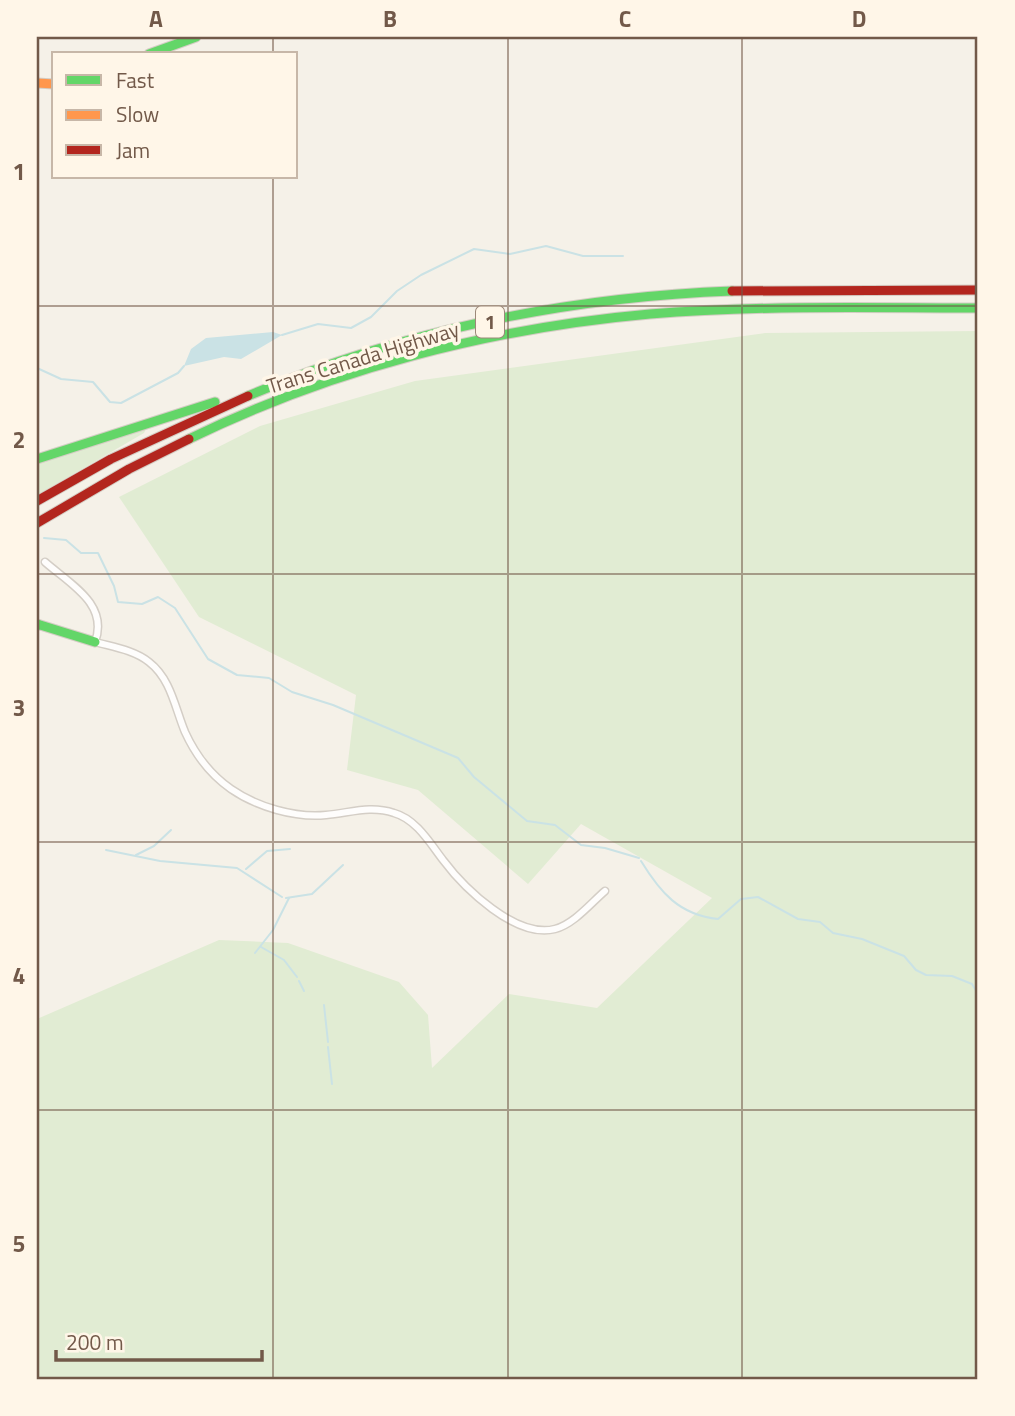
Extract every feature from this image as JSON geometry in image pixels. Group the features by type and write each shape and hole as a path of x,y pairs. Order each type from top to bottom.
{"main road":[{"path":"155,52 196,37"},
{"name":"Trans Canada Highway","path":"37,501 151,437 295,376 402,341 541,312 607,302 741,291 978,290"},
{"name":"Trans Canada Highway","path":"37,523 141,463 280,399 422,355 493,338 649,314 796,308 978,307"},
{"path":"37,459 295,376"},
{"path":"38,625 95,642"}],"street":[{"path":"45,562 90,602 100,628 95,642 134,653 155,667 171,693 193,747 218,778 244,797 283,811 308,816 370,808 399,814 417,827 471,892 526,928 541,931 565,925 605,891"}],"green space":[{"path":"978,331 978,1379 37,1379 37,1019 219,940 288,943 399,982 428,1015 432,1068 509,994 597,1008 712,898 581,824 528,884 418,790 347,770 356,695 199,617 119,497 260,426 415,381 765,333"},
{"path":"146,429 144,433 37,495 37,463"}],"water":[{"path":"273,332 282,335 241,359 224,357 184,366 191,349 206,338"}],"waterway":[{"path":"282,335 318,324 351,328 371,317 397,291 421,275 474,249 510,254 546,246 583,256 623,256"},
{"path":"37,368 61,379 93,382 110,402 121,403 178,373 184,366"},
{"path":"37,405 37,415"},
{"path":"44,538 66,540 81,553 98,553 114,586 118,602 142,604 158,597 175,608 208,659 237,675 269,678 292,692 333,705 458,758 474,777 527,821 555,825 581,845 605,848 639,858"},
{"path":"136,855 154,846 171,830"},
{"path":"246,869 267,851 290,849"},
{"path":"106,850 160,861 237,868 282,897"},
{"path":"641,861 663,892 692,913 718,919 741,899 758,897 798,919 820,922 833,933 862,939 904,956 916,970 926,975 952,976 972,984 978,994"},
{"path":"286,898 312,894 343,865"},
{"path":"255,953 273,930 289,898"},
{"path":"261,947 284,960 297,977"},
{"path":"299,981 304,991"},
{"path":"324,1005 328,1042"},
{"path":"328,1047 332,1084"}],"traffic: fast":[{"path":"155,52 196,37"},
{"path":"248,396 365,353 486,321 609,301 732,291"},
{"path":"189,439 243,414 356,372 472,341 531,330 691,311 978,308"},
{"path":"37,459 215,402"},
{"path":"37,624 95,642"}],"traffic: slow":[{"path":"37,83 52,84"}],"traffic: jam":[{"path":"732,291 978,290"},
{"path":"37,501 111,459 248,396"},
{"path":"37,523 129,469 189,439"}]}
